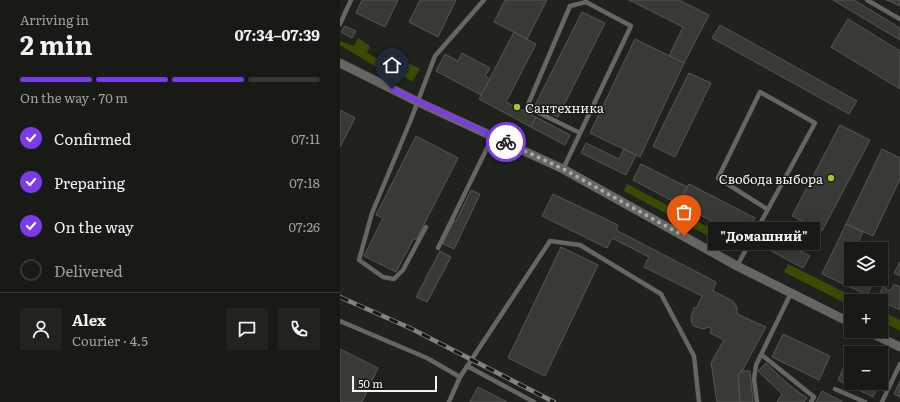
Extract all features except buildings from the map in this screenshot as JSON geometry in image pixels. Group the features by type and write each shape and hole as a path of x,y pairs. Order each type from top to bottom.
{"street":[{"path":"340,63 418,102 563,169 737,266 844,320"},
{"path":"881,338 900,347"}],"lane":[{"path":"340,24 351,0"},
{"path":"426,227 403,270 394,279 383,277 359,260 372,213 418,102 435,56 484,0"},
{"path":"867,0 900,19"},
{"path":"563,169 631,26 586,2 570,6 527,107 580,132"},
{"path":"737,266 815,124 760,92 718,178 767,210"},
{"path":"438,248 493,136"},
{"path":"449,402 460,377 550,241 580,245 661,294 694,356 699,402"},
{"path":"757,402 754,379 756,365 791,293"},
{"path":"340,321 427,358 460,377"},
{"path":"762,355 814,397 811,402"},
{"path":"882,402 900,364"},
{"path":"467,366 534,402"},
{"path":"835,389 865,402"}],"green space":[{"path":"358,38 370,46 367,53 384,62 390,54 420,69 412,82 403,75 399,77 383,71 340,45 340,41 354,46"},
{"path":"627,184 736,242 733,249 624,191"},
{"path":"788,264 848,294 844,294 844,302 784,272"},
{"path":"888,314 900,320 900,331 888,325"}],"railway":[{"path":"340,297 410,328 554,402"}],"way so far":[{"path":"506,142 563,169 684,236"}],"place":[{"name":"Сантехника","path":"517,107"},
{"name":"Свобода выбора","path":"831,178"},
{"name":"\"Домашний\"","path":"684,236"}],"route":[{"path":"392,89 506,142"}]}
